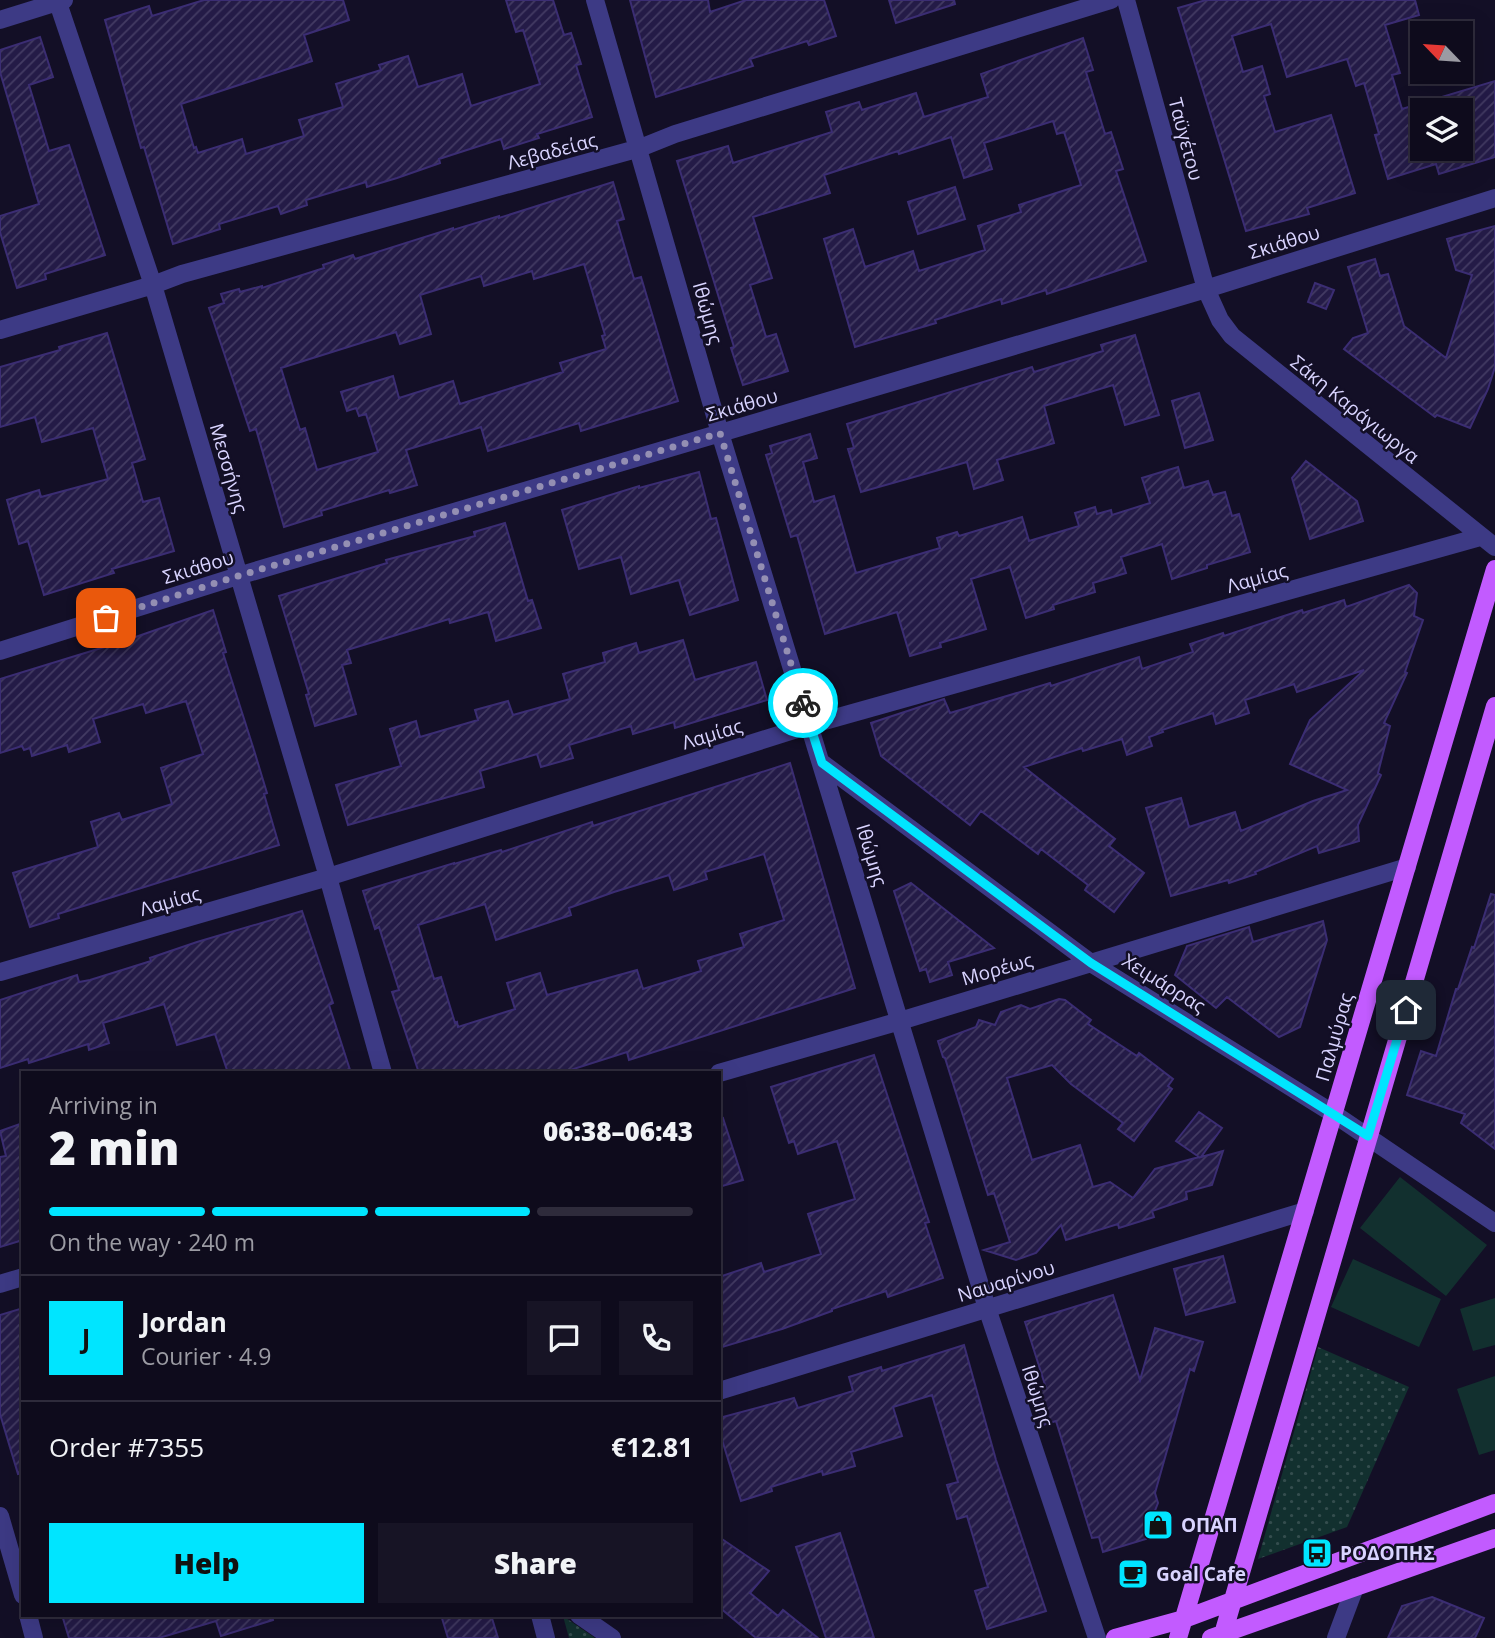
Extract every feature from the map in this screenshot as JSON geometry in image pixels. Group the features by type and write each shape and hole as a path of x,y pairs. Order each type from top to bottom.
{"main road":[{"name":"Παλμύρας","path":"1178,1638 1495,569"},
{"path":"1217,1636 1231,1601 1495,706"},
{"path":"1115,1638 1184,1619 1495,1503"},
{"path":"1217,1636 1495,1538"}],"street":[{"name":"Ιθώμης","path":"596,0 720,433 987,1308 1097,1638"},
{"name":"Λεβαδείας","path":"0,330 182,274 640,148 675,134 1111,0"},
{"name":"Ταϋγέτου","path":"1126,0 1206,289"},
{"path":"0,20 60,1"},
{"name":"Μεσσήνης","path":"60,1 153,285 328,877 382,1071"},
{"name":"Σκιάθου","path":"0,651 238,576 1206,289 1495,198"},
{"name":"Σάκη Καράγιωργα","path":"1206,289 1220,320 1232,336 1495,547"},
{"name":"Λαμίας","path":"0,972 328,877 810,725 1480,537"},
{"name":"Χειμάρρας","path":"822,763 1091,963 1334,1114 1495,1223"},
{"name":"Μορέως","path":"721,1072 1407,867"},
{"name":"Ναυαρίνου","path":"721,1390 1305,1211"},
{"path":"0,1284 21,1278"},
{"path":"0,1516 21,1588"},
{"path":"1336,1638 1355,1587"},
{"path":"29,1617 34,1638"},
{"path":"541,1617 546,1638"},
{"path":"582,1617 612,1638"}],"green space":[{"path":"1400,1177 1487,1245 1446,1296 1360,1228"},
{"path":"1353,1259 1441,1299 1419,1347 1331,1307"},
{"path":"1495,1298 1495,1345 1473,1351 1460,1309"},
{"path":"1318,1347 1409,1387 1347,1527 1258,1559"},
{"path":"1495,1376 1495,1450 1479,1455 1457,1389"},
{"path":"563,1617 595,1638 569,1638"}],"building":[{"path":"204,0 343,0 349,20 304,35 312,61 181,104 194,148 196,147 198,153 242,139 246,154 304,136 299,120 343,107 336,84 381,70 379,65 408,56 418,87 462,74 471,106 540,84 523,30 516,32 506,0 553,0 564,35 571,33 581,64 576,65 592,117 537,134 539,138 504,149 501,139 439,159 440,163 397,178 367,187 366,182 306,200 307,205 281,214 278,206 219,224 220,229 173,244 144,147 141,148 105,20 149,6 152,16"},
{"path":"630,0 708,0 710,12 746,0 824,0 836,36 809,45 807,41 750,59 753,66 656,97"},
{"path":"889,0 954,0 955,4 896,23"},
{"path":"1206,0 1415,0 1419,15 1385,25 1400,73 1392,75 1402,109 1410,107 1410,161 1473,161 1473,98 1439,98 1495,81 1495,157 1439,174 1436,164 1388,179 1375,135 1379,134 1364,83 1356,86 1347,59 1287,77 1271,24 1232,36 1243,72 1262,66 1270,94 1264,96 1275,132 1331,115 1355,193 1307,208 1309,214 1246,231 1178,8"},
{"path":"40,37 53,77 29,85 49,151 69,145 105,255 45,274 46,279 17,288 0,232 0,216 39,204 0,72 0,50"},
{"path":"1083,38 1093,70 1086,72 1105,134 1111,132 1123,169 1116,171 1146,261 1047,294 1046,290 1002,304 1001,299 935,320 936,323 855,347 824,239 853,229 865,267 913,251 919,271 985,250 978,226 1021,212 1019,205 1081,185 1064,132 1057,134 1053,121 984,143 992,169 964,178 951,137 899,154 898,151 824,175 830,193 753,217 772,278 750,285 766,337 776,334 788,371 743,385 731,348 734,347 677,161 728,146 733,163 832,132 826,112 859,102 862,110 916,93 924,117 988,97 981,74"},
{"path":"613,182 624,219 617,221 634,279 641,277 678,401 581,431 579,423 488,451 481,427 406,450 417,485 390,493 389,490 321,511 322,515 284,527 256,429 250,431 209,308 224,303 221,294 239,289 240,292 262,288 324,268 323,265 353,255 355,259 453,228 499,218","holes":["584,264 605,335 602,336 606,349 560,363 563,372 460,404 453,381 399,398 393,376 341,392 347,411 356,408 359,416 366,414 378,452 317,470 305,428 300,430 281,368 396,332 400,344 431,334 420,295 481,276 484,286 532,271 534,279"]},
{"path":"955,187 965,219 918,234 908,202"},
{"path":"1495,226 1495,367 1470,428 1437,415 1435,417 1344,349 1353,338 1368,333 1348,267 1375,259 1380,276 1388,274 1404,326 1446,358 1472,275 1456,270 1447,239"},
{"path":"1315,283 1334,290 1326,309 1308,302"},
{"path":"107,333 145,459 132,463 143,502 159,498 174,551 112,569 114,573 44,595 28,541 19,544 7,500 39,490 41,497 108,479 93,428 42,442 35,417 0,427 0,367"},
{"path":"1135,335 1159,415 1125,425 1113,385 1044,406 1054,443 997,460 1003,480 974,489 967,462 861,492 848,449 854,448 847,424 1032,367 1034,372 1103,351 1101,345"},
{"path":"1199,393 1213,440 1185,448 1172,401"},
{"path":"810,434 817,458 803,462 814,502 834,496 856,573 940,548 937,538 957,532 959,536 1022,517 1029,541 1079,526 1075,513 1095,507 1097,514 1111,510 1112,515 1150,503 1142,478 1178,467 1184,488 1208,481 1213,495 1225,492 1232,516 1239,514 1250,552 1172,579 1162,544 1121,557 1126,573 1093,583 1095,592 1053,605 1054,609 1026,618 1010,567 971,579 986,629 940,643 941,647 910,656 897,612 825,634 797,535 791,537 766,455 772,453 770,446"},
{"path":"1306,461 1357,501 1363,521 1310,539 1292,478"},
{"path":"699,472 711,519 716,518 738,600 690,615 679,580 631,594 621,557 579,569 562,510 639,486"},
{"path":"505,523 528,601 532,600 541,628 496,641 488,612 450,623 449,619 347,650 351,663 342,665 356,714 315,726 306,695 309,694 279,596 387,563 386,560 475,536 474,532"},
{"path":"1409,585 1417,593 1414,616 1423,620 1405,672 1407,673 1384,723 1390,726 1378,773 1381,775 1358,825 1359,841 1319,853 1317,846 1255,872 1256,874 1229,883 1228,880 1171,896 1146,808 1181,798 1189,827 1235,812 1241,831 1347,790 1290,764 1310,720 1364,670 1297,692 1294,684 1245,700 1249,713 1216,724 1213,713 1162,730 1163,732 1149,737 1152,746 1127,755 1122,739 1083,751 1082,748 1024,767 1115,839 1109,846 1144,873 1114,912 1085,890 1088,885 1041,849 1038,854 981,811 970,825 881,756 871,723 944,699 950,713 1050,683 1051,686 1139,657 1142,669 1193,652 1190,644 1223,633 1224,636 1302,610 1303,613 1344,600 1346,607"},
{"path":"213,610 226,652 223,653 267,793 264,794 279,845 58,914 59,918 30,927 13,873 98,847 91,822 119,813 122,820 172,804 161,768 203,754 186,701 146,713 143,704 93,719 100,742 69,752 67,745 32,756 30,748 24,750 22,746 0,753 0,679"},
{"path":"683,640 695,680 756,662 767,700 675,728 674,722 633,734 631,726 569,745 573,758 541,767 537,754 480,771 484,787 348,825 336,785 401,766 390,729 416,721 420,737 478,720 475,710 508,701 513,715 570,699 563,674 605,662 603,653 636,643 639,653"},
{"path":"790,763 855,988 629,1060 627,1052 567,1071 418,1071 392,992 399,990 379,927 375,929 363,891 454,863 501,850 502,852 592,822 593,826","holes":["764,854 784,920 740,934 744,947 698,961 701,971 643,989 637,970 547,995 540,973 507,983 515,1009 458,1027 441,977 434,979 418,925 485,904 496,940 571,915 569,908 614,892 669,875 674,890 707,879 705,872"]},
{"path":"911,883 994,948 948,962 952,975 930,982 926,969 920,971 894,891"},
{"path":"1491,894 1495,895 1495,1149 1461,1123 1465,1114 1407,1095 1421,1051 1436,1056 1456,989 1472,947 1474,948"},
{"path":"302,911 333,1003 329,1005 350,1071 227,1071 215,1034 177,1045 164,1004 103,1023 109,1043 89,1050 88,1044 29,1063 28,1059 0,1068 0,1000 77,975 79,982 90,980 151,961 150,958"},
{"path":"1323,921 1327,940 1300,1027 1279,1037 1227,997 1216,1008 1175,975 1187,946 1249,927 1253,942"},
{"path":"1059,999 1065,1000 1091,1020 1088,1024 1137,1056 1139,1053 1173,1079 1168,1086 1172,1089 1134,1141 1118,1129 1123,1123 1071,1084 1052,1065 1007,1078 1032,1160 1080,1145 1093,1187 1110,1182 1133,1198 1155,1169 1199,1157 1176,1141 1199,1112 1222,1128 1201,1157 1223,1151 1212,1185 1186,1192 1187,1199 1152,1211 1154,1217 1119,1228 1118,1224 1066,1240 1061,1225 1036,1253 1016,1260 984,1250 1010,1242 994,1193 988,1195 938,1041 976,1027 979,1020 995,1025 1001,1012 1021,1005 1030,1009"},
{"path":"874,1055 929,1222 925,1223 943,1278 888,1297 886,1291 782,1329 721,1347 721,1276 761,1263 764,1272 821,1254 808,1214 855,1199 837,1141 798,1154 794,1141 789,1143 771,1087"},
{"path":"721,1118 743,1180 721,1186"},
{"path":"21,1124 21,1241 0,1247 0,1157 6,1156 0,1131"},
{"path":"1223,1256 1235,1302 1186,1315 1174,1269"},
{"path":"1113,1295 1140,1380 1155,1328 1203,1342 1194,1371 1190,1369 1155,1493 1158,1503 1146,1539 1103,1552 1099,1537 1092,1538 1056,1421 1043,1425 1033,1392 1046,1388 1025,1322"},
{"path":"21,1309 21,1473 18,1474 0,1414 0,1315"},
{"path":"964,1345 996,1460 1046,1611 987,1629 975,1591 988,1587 967,1516 957,1519 947,1485 958,1482 932,1395 893,1407 902,1436 851,1452 855,1466 823,1475 822,1471 771,1487 772,1491 741,1501 721,1436 721,1417 794,1398 798,1408 853,1391 849,1377 881,1367 882,1371"},
{"path":"840,1533 874,1638 826,1638 796,1547"},
{"path":"721,1538 769,1571 750,1593 778,1616 783,1610 818,1638 756,1638 721,1609"},
{"path":"1432,1597 1484,1618 1475,1638 1388,1638 1402,1606"},
{"path":"63,1617 272,1617 273,1620 221,1636 216,1621 159,1638 69,1638"},
{"path":"442,1617 492,1617 498,1638 448,1638"}],"way so far":[{"path":"106,618 238,576 720,433 803,703"}],"place":[{"name":"ΟΠΑΠ","path":"1158,1525"},
{"name":"ΡΟΔΟΠΗΣ","path":"1317,1553"},
{"name":"Goal Cafe","path":"1133,1574"}],"route":[{"path":"803,703 822,763 1091,963 1368,1136 1406,1010"}]}
